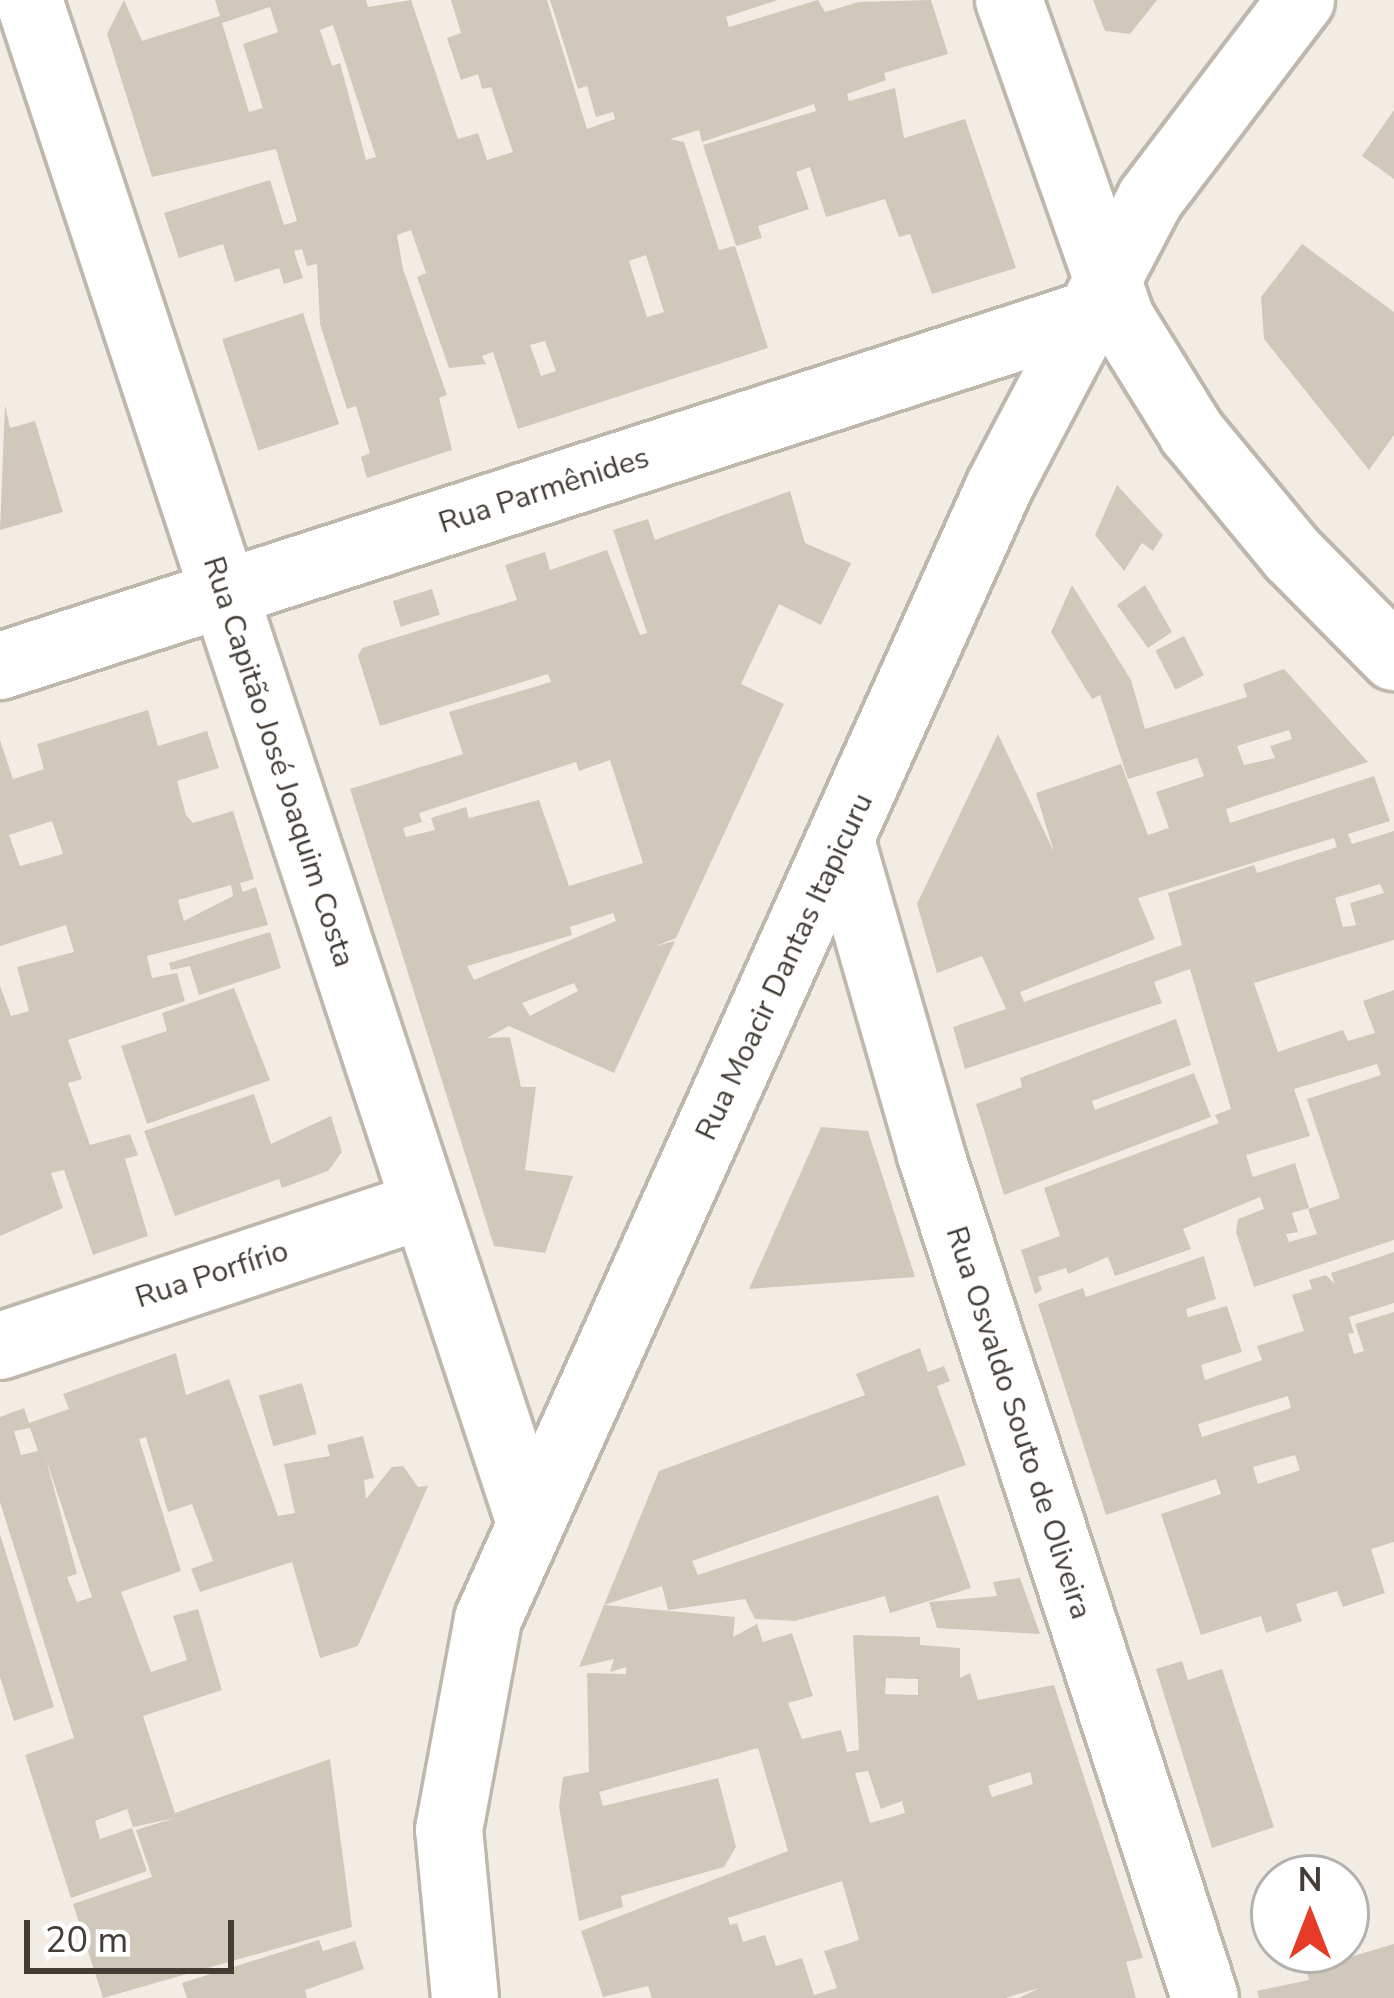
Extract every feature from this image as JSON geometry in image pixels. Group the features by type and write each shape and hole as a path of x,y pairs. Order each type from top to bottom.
{"street":[{"name":"Rua Capitão José Joaquim Costa","path":"29,0 530,1523"},
{"path":"1010,0 1098,297 1122,320 1192,433 1293,555 1394,657"},
{"name":"Rua Moacir Dantas Itapicuru","path":"465,1998 449,1830 488,1619 842,844 999,487 1150,199 1301,0"},
{"name":"Rua Parmênides","path":"0,666 1098,297"},
{"name":"Rua Osvaldo Souto de Oliveira","path":"842,844 931,1155 1205,1998"},
{"name":"Rua Porfírio","path":"0,1346 423,1205"}],"building":[{"path":"124,0 142,41 220,16 215,0 366,0 368,7 411,0 458,139 478,133 487,160 513,152 491,87 482,89 478,74 461,80 447,38 461,33 451,0 547,0 587,129 615,119 613,112 596,117 587,86 578,89 550,0 778,0 726,17 729,27 818,0 825,12 859,2 931,0 948,54 884,73 886,80 847,94 849,101 895,88 904,138 965,119 1016,268 932,294 910,234 899,237 885,199 826,217 810,167 796,172 809,209 758,226 762,238 736,246 703,145 816,111 814,104 702,142 699,130 670,139 684,142 719,250 735,246 768,348 518,429 493,352 482,356 486,364 449,368 417,277 426,273 411,230 397,235 403,269 447,395 439,398 452,450 367,478 361,457 370,453 356,406 347,409 320,324 317,264 307,266 302,249 294,251 303,278 284,284 279,268 235,282 223,244 179,258 164,213 270,180 284,225 297,221 276,149 152,177 107,34","holes":["270,7 278,32 243,44 263,108 249,112 222,23","333,25 376,157 366,160 340,63 332,66 320,30","646,255 664,312 647,317 629,261","545,341 556,371 541,376 530,345"]},
{"path":"1093,0 1157,0 1130,34 1105,31"},
{"path":"1394,110 1394,179 1362,156"},
{"path":"1302,244 1394,312 1394,435 1369,470 1264,339 1261,297"},
{"path":"303,313 339,424 258,451 222,339"},
{"path":"5,405 10,428 35,421 63,512 0,530"},
{"path":"1117,485 1163,535 1153,551 1142,543 1124,571 1095,535"},
{"path":"790,491 805,543 851,563 821,625 779,604 741,684 784,704 676,938 656,946 675,941 614,1073 509,1026 487,1038 510,1037 521,1087 536,1087 525,1170 573,1176 545,1253 494,1246 350,789 463,754 449,712 551,682 548,674 380,726 358,656 362,648 517,600 505,565 545,552 550,570 607,550 640,635 647,633 613,530 648,519 655,540","holes":["610,760 643,863 569,886 539,800 469,818 466,807 431,818 435,830 406,837 403,828 422,822 419,813 576,762 579,771","613,913 616,921 474,980 467,966 572,935 570,927","574,983 578,991 530,1016 522,1003"]},
{"path":"1072,585 1131,680 1145,729 1247,697 1243,684 1284,669 1368,762 1226,809 1230,823 1374,776 1390,821 1348,834 1352,844 1394,831 1394,940 1254,983 1278,1052 1343,1030 1348,1041 1375,1033 1363,1001 1394,990 1394,1240 1254,1287 1236,1232 1238,1219 1264,1209 1260,1197 1183,1229 1191,1249 1115,1276 1108,1257 1068,1274 1066,1268 1038,1277 1042,1290 1035,1294 1021,1250 1060,1236 1044,1188 1219,1123 1215,1115 1231,1109 1190,969 1154,982 1162,1003 965,1069 953,1027 1006,1009 982,956 937,973 917,904 998,734 1054,852 1036,793 1121,764 1148,835 1169,828 1156,792 1204,776 1197,758 1128,779 1100,695 1092,699 1051,632","holes":["1289,730 1292,739 1270,746 1275,758 1244,765 1237,746","1334,838 1337,847 1257,873 1254,865 1168,893 1182,945 1024,1002 1020,992 1155,939 1138,898","1380,884 1384,893 1350,903 1356,925 1343,927 1335,898","1377,1064 1381,1075 1307,1099 1340,1198 1308,1209 1317,1234 1289,1242 1286,1234 1298,1232 1292,1213 1309,1208 1295,1163 1253,1177 1246,1155 1310,1136 1294,1089"]},
{"path":"1145,585 1172,632 1148,648 1117,605"},
{"path":"432,589 440,615 401,627 393,601"},
{"path":"1184,636 1204,675 1175,690 1155,651"},
{"path":"148,710 158,746 207,731 219,768 177,781 186,815 193,823 233,811 254,879 240,883 243,892 256,887 268,925 147,956 152,978 177,973 185,1001 68,1040 82,1079 68,1083 90,1145 130,1134 138,1155 125,1159 148,1236 93,1255 64,1170 51,1173 63,1208 0,1236 0,986 11,1016 29,1011 17,967 74,952 66,925 0,946 0,740 13,779 44,769 37,744","holes":["52,821 63,854 20,866 9,835","231,885 233,896 184,921 178,900"]},
{"path":"270,932 281,968 199,995 190,966 171,970 169,963"},
{"path":"234,988 270,1080 147,1124 121,1046 167,1031 162,1013"},
{"path":"1176,1019 1191,1065 1092,1101 1095,1110 1194,1073 1211,1117 1004,1195 976,1104 1022,1087 1020,1078"},
{"path":"254,1094 271,1144 331,1116 342,1152 328,1171 282,1188 279,1179 175,1216 144,1131"},
{"path":"821,1127 868,1131 915,1277 749,1289"},
{"path":"1394,1252 1394,1303 1349,1317 1354,1333 1348,1334 1354,1354 1364,1351 1355,1324 1394,1312 1394,1542 1371,1549 1385,1593 1343,1607 1337,1591 1296,1604 1302,1621 1266,1633 1261,1616 1201,1635 1161,1514 1221,1494 1216,1479 1106,1515 1038,1304 1083,1288 1086,1297 1204,1256 1216,1299 1186,1309 1188,1317 1227,1306 1242,1352 1201,1365 1205,1380 1262,1360 1257,1346 1304,1331 1292,1295 1312,1289 1309,1280 1326,1275 1335,1284 1331,1273","holes":["1288,1396 1291,1408 1202,1437 1198,1424","1295,1455 1300,1470 1258,1484 1253,1467"]},
{"path":"920,1348 928,1372 944,1366 950,1381 937,1386 966,1465 692,1561 698,1575 938,1495 971,1588 890,1613 885,1596 795,1621 755,1619 745,1599 668,1610 662,1586 604,1605 659,1471 865,1395 856,1374"},
{"path":"176,1353 186,1395 229,1379 278,1516 295,1513 284,1464 330,1456 327,1445 363,1436 374,1478 364,1480 366,1499 392,1467 403,1466 418,1487 428,1486 358,1646 320,1658 292,1562 200,1592 191,1569 213,1561 192,1504 168,1512 146,1437 139,1439 181,1571 121,1592 151,1672 187,1660 173,1616 198,1609 222,1690 143,1716 175,1813 330,1759 352,1927 103,1998 73,1904 152,1877 136,1830 175,1818 133,1827 127,1809 95,1821 100,1839 132,1828 147,1871 71,1898 25,1755 74,1738 0,1502 0,1417 24,1408 29,1423 69,1409 63,1394","holes":["30,1428 38,1451 21,1455 14,1431","46,1459 92,1597 77,1602 67,1577 77,1574"]},
{"path":"302,1383 317,1434 273,1446 259,1395"},
{"path":"0,1534 54,1707 14,1721 0,1677"},
{"path":"1020,1578 1040,1634 937,1628 929,1602 997,1596 993,1582"},
{"path":"604,1605 735,1617 733,1637 757,1624 763,1642 792,1633 813,1696 788,1703 802,1739 841,1730 847,1752 859,1750 853,1635 920,1637 920,1645 960,1648 960,1678 970,1673 978,1700 1054,1685 1143,1958 1126,1962 1136,1998 1019,1998 1039,1988 1005,1998 652,1998 648,1986 603,1997 581,1931 788,1851 758,1748 599,1792 603,1806 718,1778 736,1847 724,1867 621,1896 623,1907 579,1921 559,1807 563,1777 589,1772 587,1673 626,1674 626,1667 610,1672 614,1659 579,1667","holes":["886,1678 918,1679 918,1695 885,1694","868,1771 881,1809 902,1801 905,1813 870,1823 855,1773","1030,1772 1033,1784 992,1797 988,1786","842,1881 859,1940 824,1951 837,1988 814,1995 802,1958 776,1966 765,1935 743,1942 737,1923 730,1925 728,1918"]},
{"path":"1182,1661 1188,1680 1222,1669 1274,1827 1212,1848 1156,1669"},
{"path":"319,1940 323,1951 355,1941 364,1969 305,1990 307,1998 187,1998 182,1983"},
{"path":"1394,1944 1394,1998 1259,1998 1257,1991 1309,1980 1307,1974 1370,1974 1370,1951"}]}
